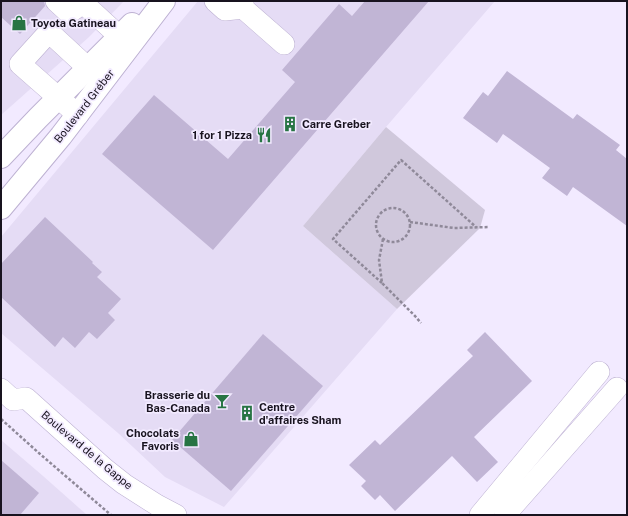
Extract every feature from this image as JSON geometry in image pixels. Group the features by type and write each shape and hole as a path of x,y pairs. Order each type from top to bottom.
{"main road":[{"name":"Boulevard Gréber","path":"1,208 78,115 96,75 156,1"},
{"name":"Boulevard Gréber","path":"125,41 164,1"},
{"name":"Boulevard Gréber","path":"1,157 58,98 96,75"}],"street":[{"path":"56,1 69,13 83,3 125,41"},
{"path":"215,1 225,10 243,5 284,44"},
{"path":"78,115 20,64 49,32 96,75"},
{"path":"480,515 599,372"},
{"path":"505,515 617,388"},
{"name":"Boulevard de la Gappe","path":"1,389 13,400 26,398 105,469 124,484 172,514"}],"path":[{"path":"421,323 382,283 333,239 401,160 476,227"},
{"path":"394,207 400,209 408,217 410,222 408,233 400,241 388,242 383,239 379,236 376,230 376,219 383,210 394,207"},
{"path":"410,222 454,228 489,227"},
{"path":"382,283 378,260 383,239"},
{"path":"1,420 111,515"}],"shaded area":[{"path":"1,1 124,1 89,37 1,115"},
{"path":"198,1 495,1 303,226 397,309 224,507 165,477 118,433 1,333 1,237"},
{"path":"386,127 485,210 480,228 397,309 303,226"},
{"path":"1,440 43,476 87,515 1,515"}],"building":[{"name":"Toyota Gatineau","path":"1,1 44,1 45,6 20,34 1,17"},
{"name":"Carre Greber","path":"365,1 429,1 213,250 102,154 154,95 228,159 295,82 282,70 339,4 352,16"},
{"path":"507,71 573,119 577,114 620,145 616,150 627,159 627,226 573,187 567,196 542,178 550,168 503,134 497,143 463,118 483,92 488,96"},
{"path":"45,217 93,262 92,263 102,272 97,277 121,299 108,313 115,320 97,339 89,332 75,348 63,337 55,347 1,297 1,264"},
{"path":"485,332 532,381 474,437 498,462 477,482 452,456 395,511 380,495 375,500 361,486 366,481 349,465 375,440 380,445 473,356 467,350"},
{"name":"Centre d'affaires Sham","path":"263,334 323,386 231,491 172,440"},
{"path":"1,460 39,493 20,515 1,515"}],"place":[{"name":"Toyota Gatineau","path":"19,23"},
{"name":"Carre Greber","path":"290,124"},
{"name":"1 for 1 Pizza","path":"264,135"},
{"name":"Brasserie du Bas-Canada","path":"222,401"},
{"name":"Centre d'affaires Sham","path":"247,413"},
{"name":"Chocolats Favoris","path":"191,439"}]}
